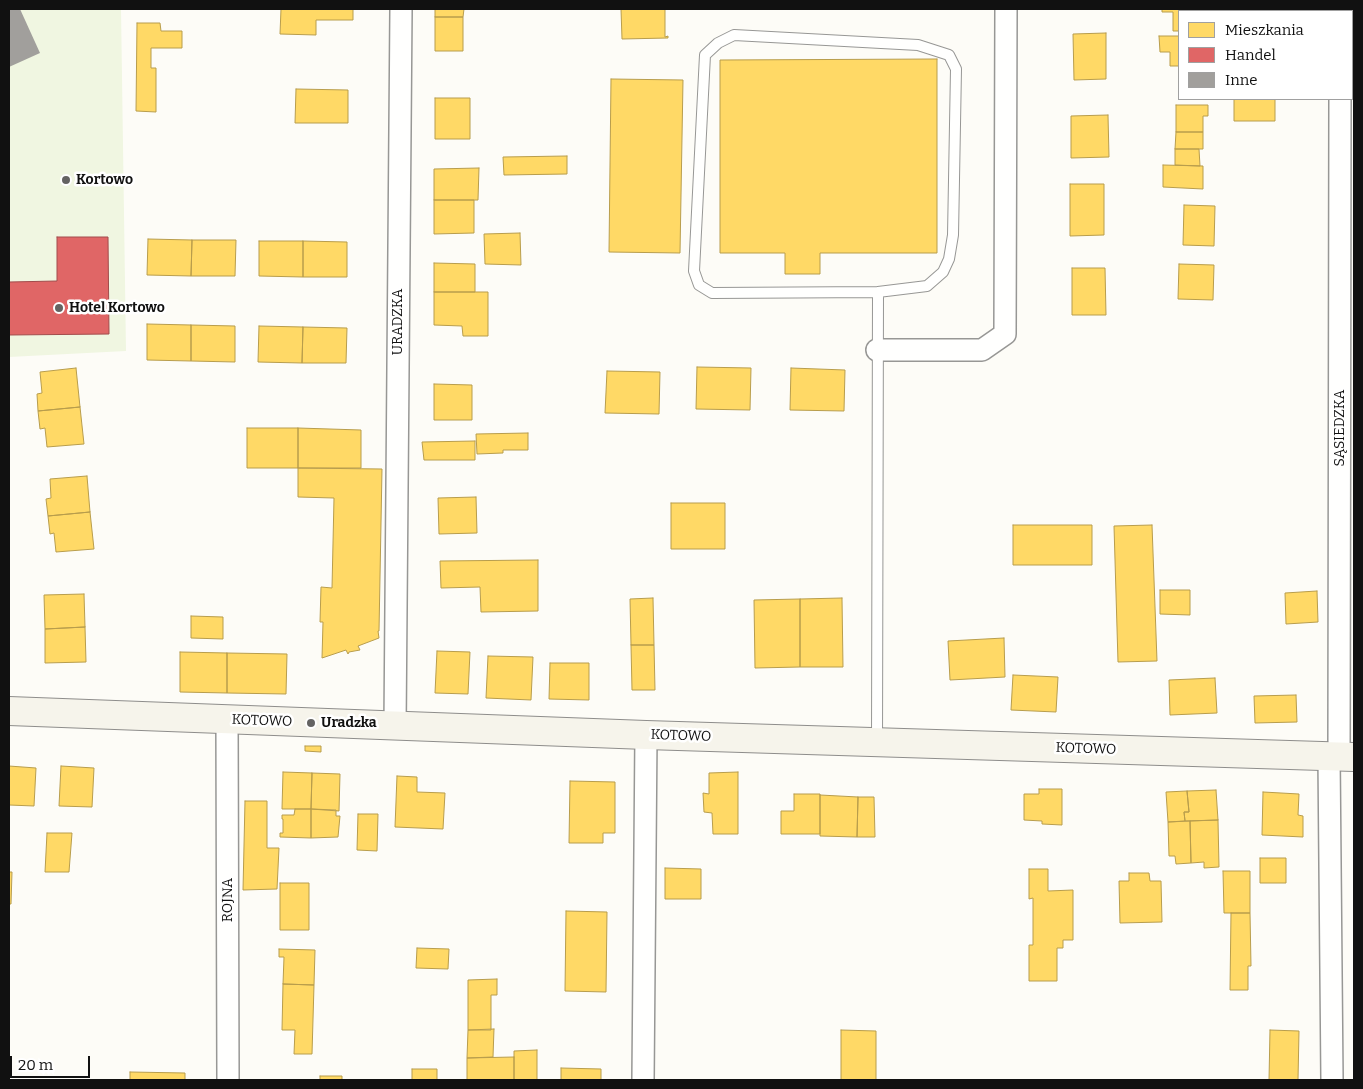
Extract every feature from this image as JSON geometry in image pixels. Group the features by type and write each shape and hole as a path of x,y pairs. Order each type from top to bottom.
{"street":[{"name":"URADZKA","path":"395,726 401,9"},
{"path":"877,350 982,350 1005,334 1006,9"},
{"name":"SĄSIEDZKA","path":"1332,1080 1341,757 1340,100"},
{"name":"KOTOWO","path":"9,711 877,743 1341,757"},
{"name":"ROJNA","path":"227,719 228,1080"},
{"path":"643,1080 646,735"}],"lane":[{"path":"734,35 918,46 949,55 956,69 953,236 949,259 943,272 927,286 878,292 712,293 699,285 694,271 705,55 718,43 734,35"},
{"path":"877,743 878,292"}],"green space":[{"name":"Kortowo","path":"9,9 121,9 126,351 9,357"}],"building: Mieszkania":[{"path":"281,9 353,9 353,20 316,20 316,35 280,34"},
{"path":"435,9 464,9 463,17 435,17"},
{"path":"621,9 665,9 665,37 668,36 668,38 622,39"},
{"path":"1162,9 1197,9 1178,10 1178,31 1173,31 1173,12 1162,12"},
{"path":"435,17 463,17 463,51 435,51"},
{"path":"137,23 160,23 161,31 182,31 182,48 151,48 151,68 156,68 156,112 136,111"},
{"path":"1106,33 1106,79 1074,80 1073,34"},
{"path":"1159,36 1178,36 1178,66 1170,66 1170,52 1160,52"},
{"path":"937,59 937,253 820,253 820,274 785,274 785,253 720,253 720,60"},
{"path":"611,79 683,80 680,253 609,252"},
{"path":"296,89 348,90 348,123 295,123"},
{"path":"435,98 470,98 470,139 435,139"},
{"path":"1234,100 1275,100 1275,121 1234,121"},
{"path":"1176,105 1208,105 1208,116 1203,116 1203,132 1176,132"},
{"path":"1108,115 1109,157 1071,158 1071,116"},
{"path":"1176,132 1203,132 1203,149 1175,149"},
{"path":"1175,149 1199,149 1200,166 1175,165"},
{"path":"567,156 567,174 504,175 503,157"},
{"path":"1163,165 1203,166 1203,189 1163,187"},
{"path":"479,168 478,200 434,200 434,169"},
{"path":"1070,184 1104,184 1104,235 1070,236"},
{"path":"434,200 474,200 474,233 434,234"},
{"path":"1184,205 1215,206 1214,246 1183,245"},
{"path":"520,233 521,265 485,264 484,234"},
{"path":"148,239 192,240 191,276 147,275"},
{"path":"192,240 236,240 235,276 191,276"},
{"path":"259,241 303,241 303,277 259,276"},
{"path":"303,241 347,242 347,277 303,277"},
{"path":"434,263 475,264 475,292 434,292"},
{"path":"1179,264 1214,265 1213,300 1178,299"},
{"path":"1072,268 1105,268 1106,315 1072,315"},
{"path":"434,292 488,292 488,336 463,336 462,326 434,325"},
{"path":"147,324 191,325 191,361 147,360"},
{"path":"191,325 235,326 235,362 191,361"},
{"path":"259,326 303,327 302,363 258,362"},
{"path":"303,327 347,328 346,363 302,363"},
{"path":"697,367 751,368 750,410 696,409"},
{"path":"76,368 80,407 38,411 37,394 42,393 40,372"},
{"path":"791,368 845,370 844,411 790,410"},
{"path":"607,371 660,372 659,414 605,413"},
{"path":"434,384 472,385 472,420 434,420"},
{"path":"80,407 84,444 47,447 45,428 40,429 38,411"},
{"path":"247,428 298,428 298,468 247,468"},
{"path":"298,428 361,430 361,468 298,468"},
{"path":"528,433 528,450 503,450 503,453 477,454 476,434"},
{"path":"475,441 475,460 424,460 422,442"},
{"path":"298,468 382,469 379,638 358,646 360,650 349,652 348,654 346,650 322,658 323,622 320,622 321,587 332,588 334,498 298,497"},
{"path":"87,476 90,512 48,516 46,499 51,498 50,479"},
{"path":"476,497 477,533 439,534 438,498"},
{"path":"671,503 725,503 725,549 671,549"},
{"path":"90,512 94,549 56,552 54,533 50,534 48,516"},
{"path":"1013,525 1092,525 1092,565 1013,565"},
{"path":"1152,525 1157,661 1118,662 1114,526"},
{"path":"538,560 538,611 481,612 480,587 441,588 440,561"},
{"path":"1160,590 1190,590 1190,615 1160,614"},
{"path":"1317,591 1318,622 1286,624 1285,593"},
{"path":"84,594 85,627 45,629 44,595"},
{"path":"653,598 654,645 631,645 630,599"},
{"path":"842,598 843,667 800,667 800,599"},
{"path":"800,599 800,667 755,668 754,600"},
{"path":"191,616 223,617 223,639 191,638"},
{"path":"85,627 86,662 45,663 45,629"},
{"path":"1004,638 1005,677 950,680 948,641"},
{"path":"631,645 654,645 655,690 632,690"},
{"path":"437,651 470,652 468,694 435,693"},
{"path":"180,652 227,653 227,693 180,692"},
{"path":"227,653 287,654 286,694 227,693"},
{"path":"488,656 533,657 531,700 486,698"},
{"path":"550,663 589,663 589,700 549,699"},
{"path":"1013,675 1058,677 1056,712 1011,710"},
{"path":"1215,678 1217,713 1170,715 1169,680"},
{"path":"1296,695 1297,722 1255,723 1254,696"},
{"path":"305,746 321,746 321,752 305,751"},
{"path":"9,766 36,768 34,806 9,805"},
{"path":"61,766 94,768 92,807 59,806"},
{"path":"283,772 312,773 311,809 282,809"},
{"path":"738,772 738,834 713,834 712,813 704,812 703,793 709,794 709,773"},
{"path":"312,773 340,774 339,811 311,809"},
{"path":"397,776 417,777 417,792 445,793 443,829 395,827"},
{"path":"570,781 615,782 615,833 603,833 603,843 569,843"},
{"path":"1039,789 1062,789 1062,825 1042,824 1042,821 1024,820 1024,794 1039,794"},
{"path":"1216,790 1218,820 1185,821 1184,812 1189,812 1187,791"},
{"path":"1187,791 1189,812 1184,812 1185,821 1168,822 1166,792"},
{"path":"1263,792 1299,794 1298,815 1303,816 1303,837 1262,835"},
{"path":"794,794 820,794 820,834 781,834 781,811 794,811"},
{"path":"820,795 858,797 857,837 820,836"},
{"path":"858,797 874,797 875,837 857,837"},
{"path":"245,801 267,801 267,848 279,848 277,889 243,890"},
{"path":"295,809 311,809 311,838 280,837 280,833 283,833 282,815 294,815"},
{"path":"311,809 336,810 336,816 340,816 338,837 311,838"},
{"path":"358,814 378,814 377,851 357,850"},
{"path":"1218,820 1219,867 1204,868 1204,862 1191,863 1190,821"},
{"path":"1190,821 1191,863 1176,864 1175,856 1169,856 1168,822"},
{"path":"47,833 72,833 69,872 45,872"},
{"path":"1260,858 1286,858 1286,883 1260,883"},
{"path":"665,868 701,869 701,899 665,899"},
{"path":"1029,869 1048,869 1048,891 1073,890 1073,940 1063,940 1063,948 1057,948 1057,981 1029,981 1029,945 1033,945 1033,898 1029,899"},
{"path":"1223,871 1250,871 1250,913 1224,913"},
{"path":"9,872 12,872 11,904 9,904"},
{"path":"1129,873 1149,873 1150,881 1161,881 1162,922 1120,923 1119,881 1129,881"},
{"path":"280,883 309,883 309,930 280,930"},
{"path":"566,911 607,912 606,992 565,991"},
{"path":"1231,913 1250,913 1251,966 1248,966 1248,990 1230,990"},
{"path":"417,948 449,949 448,969 416,968"},
{"path":"279,949 315,950 314,985 283,984 284,957 279,957"},
{"path":"497,979 497,995 491,995 491,1030 468,1030 468,980"},
{"path":"283,984 314,985 312,1054 294,1054 295,1030 282,1030"},
{"path":"494,1029 493,1057 467,1058 468,1030"},
{"path":"841,1030 876,1031 876,1080 841,1080"},
{"path":"1270,1030 1299,1031 1298,1080 1269,1080"},
{"path":"537,1050 537,1080 514,1080 514,1051"},
{"path":"514,1057 514,1080 467,1080 467,1058"},
{"path":"561,1068 601,1069 601,1080 561,1080"},
{"path":"412,1069 437,1069 437,1080 412,1080"},
{"path":"130,1072 185,1073 185,1080 130,1080"},
{"path":"320,1076 342,1076 342,1080 320,1080"}],"building: Handel":[{"name":"Hotel Kortowo","path":"57,237 108,237 109,334 9,335 9,282 57,281"}],"building: Inne":[{"path":"9,9 20,9 40,53 9,67"}],"place":[{"name":"Kortowo","path":"66,180"},
{"name":"Hotel Kortowo","path":"59,308"},
{"name":"Uradzka","path":"311,723"}]}
